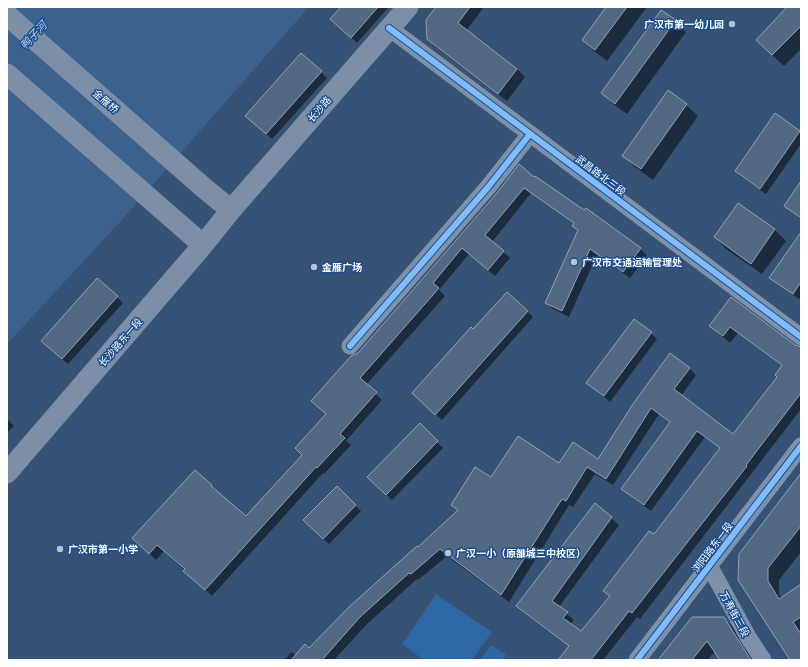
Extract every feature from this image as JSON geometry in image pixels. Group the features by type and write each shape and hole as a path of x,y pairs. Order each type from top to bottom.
{"main road":[{"name":"长沙路","path":"231,210 408,7"},
{"name":"金雁桥","path":"7,15 231,210"},
{"path":"7,74 203,245"},
{"name":"长沙路东一段","path":"7,473 203,245 231,210"}],"street":[{"name":"武昌路北三段","path":"389,28 801,337"},
{"path":"350,346 489,186 530,134"},
{"name":"浏阳路东一段","path":"638,660 801,446"},
{"name":"万寿街三段","path":"710,567 748,637 763,660"}],"shaded area":[{"path":"436,594 492,632 472,660 424,660 402,644"},
{"path":"491,645 506,655 503,660 480,660"}],"water":[{"name":"鸭子河","path":"7,7 309,7 120,222 7,344"}],"building":[{"path":"341,7 378,7 351,38 330,19"},
{"path":"436,7 470,7 458,23 517,69 498,94 427,39 426,20"},
{"path":"606,7 627,7 595,50 582,40"},
{"path":"787,7 801,7 801,26 772,55 756,40"},
{"path":"661,10 676,20 615,104 601,93"},
{"path":"301,53 322,71 266,134 245,116"},
{"path":"668,90 687,104 641,169 622,156"},
{"path":"775,113 800,131 760,189 735,171"},
{"path":"519,164 534,177 535,176 584,210 586,208 641,248 623,272 590,249 562,311 545,303 578,230 572,226 574,223 524,188 485,235 504,251 488,270 462,248 433,283 439,288 360,378 377,392 340,434 345,438 317,468 316,467 205,590 183,571 185,569 157,545 149,554 132,538 195,470 246,516 302,455 295,448 326,414 311,401 351,356 358,353 497,193"},
{"path":"801,181 801,218 784,206"},
{"path":"738,203 775,229 751,264 714,237"},
{"path":"801,232 801,282 793,294 769,278"},
{"path":"97,278 118,296 62,359 41,341"},
{"path":"507,292 528,311 435,415 412,393 471,327 473,329"},
{"path":"731,297 795,345 801,347 801,393 746,465 747,466 632,613 629,611 591,660 558,660 569,646 516,606 595,503 612,517 552,601 568,612 563,618 581,631 610,596 603,591 649,531 654,534 720,448 697,431 644,505 621,489 670,422 651,408 606,479 587,467 566,501 562,499 501,595 440,549 411,574 409,573 360,617 322,660 291,660 305,644 309,648 349,607 458,510 451,505 475,467 491,477 518,436 559,463 573,442 598,459 633,404 670,353 690,368 674,389 733,434 777,377 775,375 782,365 730,327 723,336 709,326"},
{"path":"634,319 652,332 604,396 586,383"},
{"path":"420,423 438,441 386,495 367,477"},
{"path":"801,473 801,526 768,568 768,581 779,599 801,584 801,617 793,622 801,634 801,660 790,660 738,580 739,554"},
{"path":"337,486 356,505 323,539 303,520"},
{"path":"692,617 724,617 751,660 720,660 707,641 692,660 658,660"}],"cycle path":[{"path":"389,28 801,337"},
{"path":"350,346 489,186 530,134"},
{"path":"637,660 801,446"}],"place":[{"name":"广汉市第一幼儿园","path":"732,24"},
{"name":"广汉市交通运输管理处","path":"574,262"},
{"name":"金雁广场","path":"314,267"},
{"name":"广汉市第一小学","path":"60,549"},
{"name":"广汉一小（原雒城三中校区）","path":"448,553"}]}
